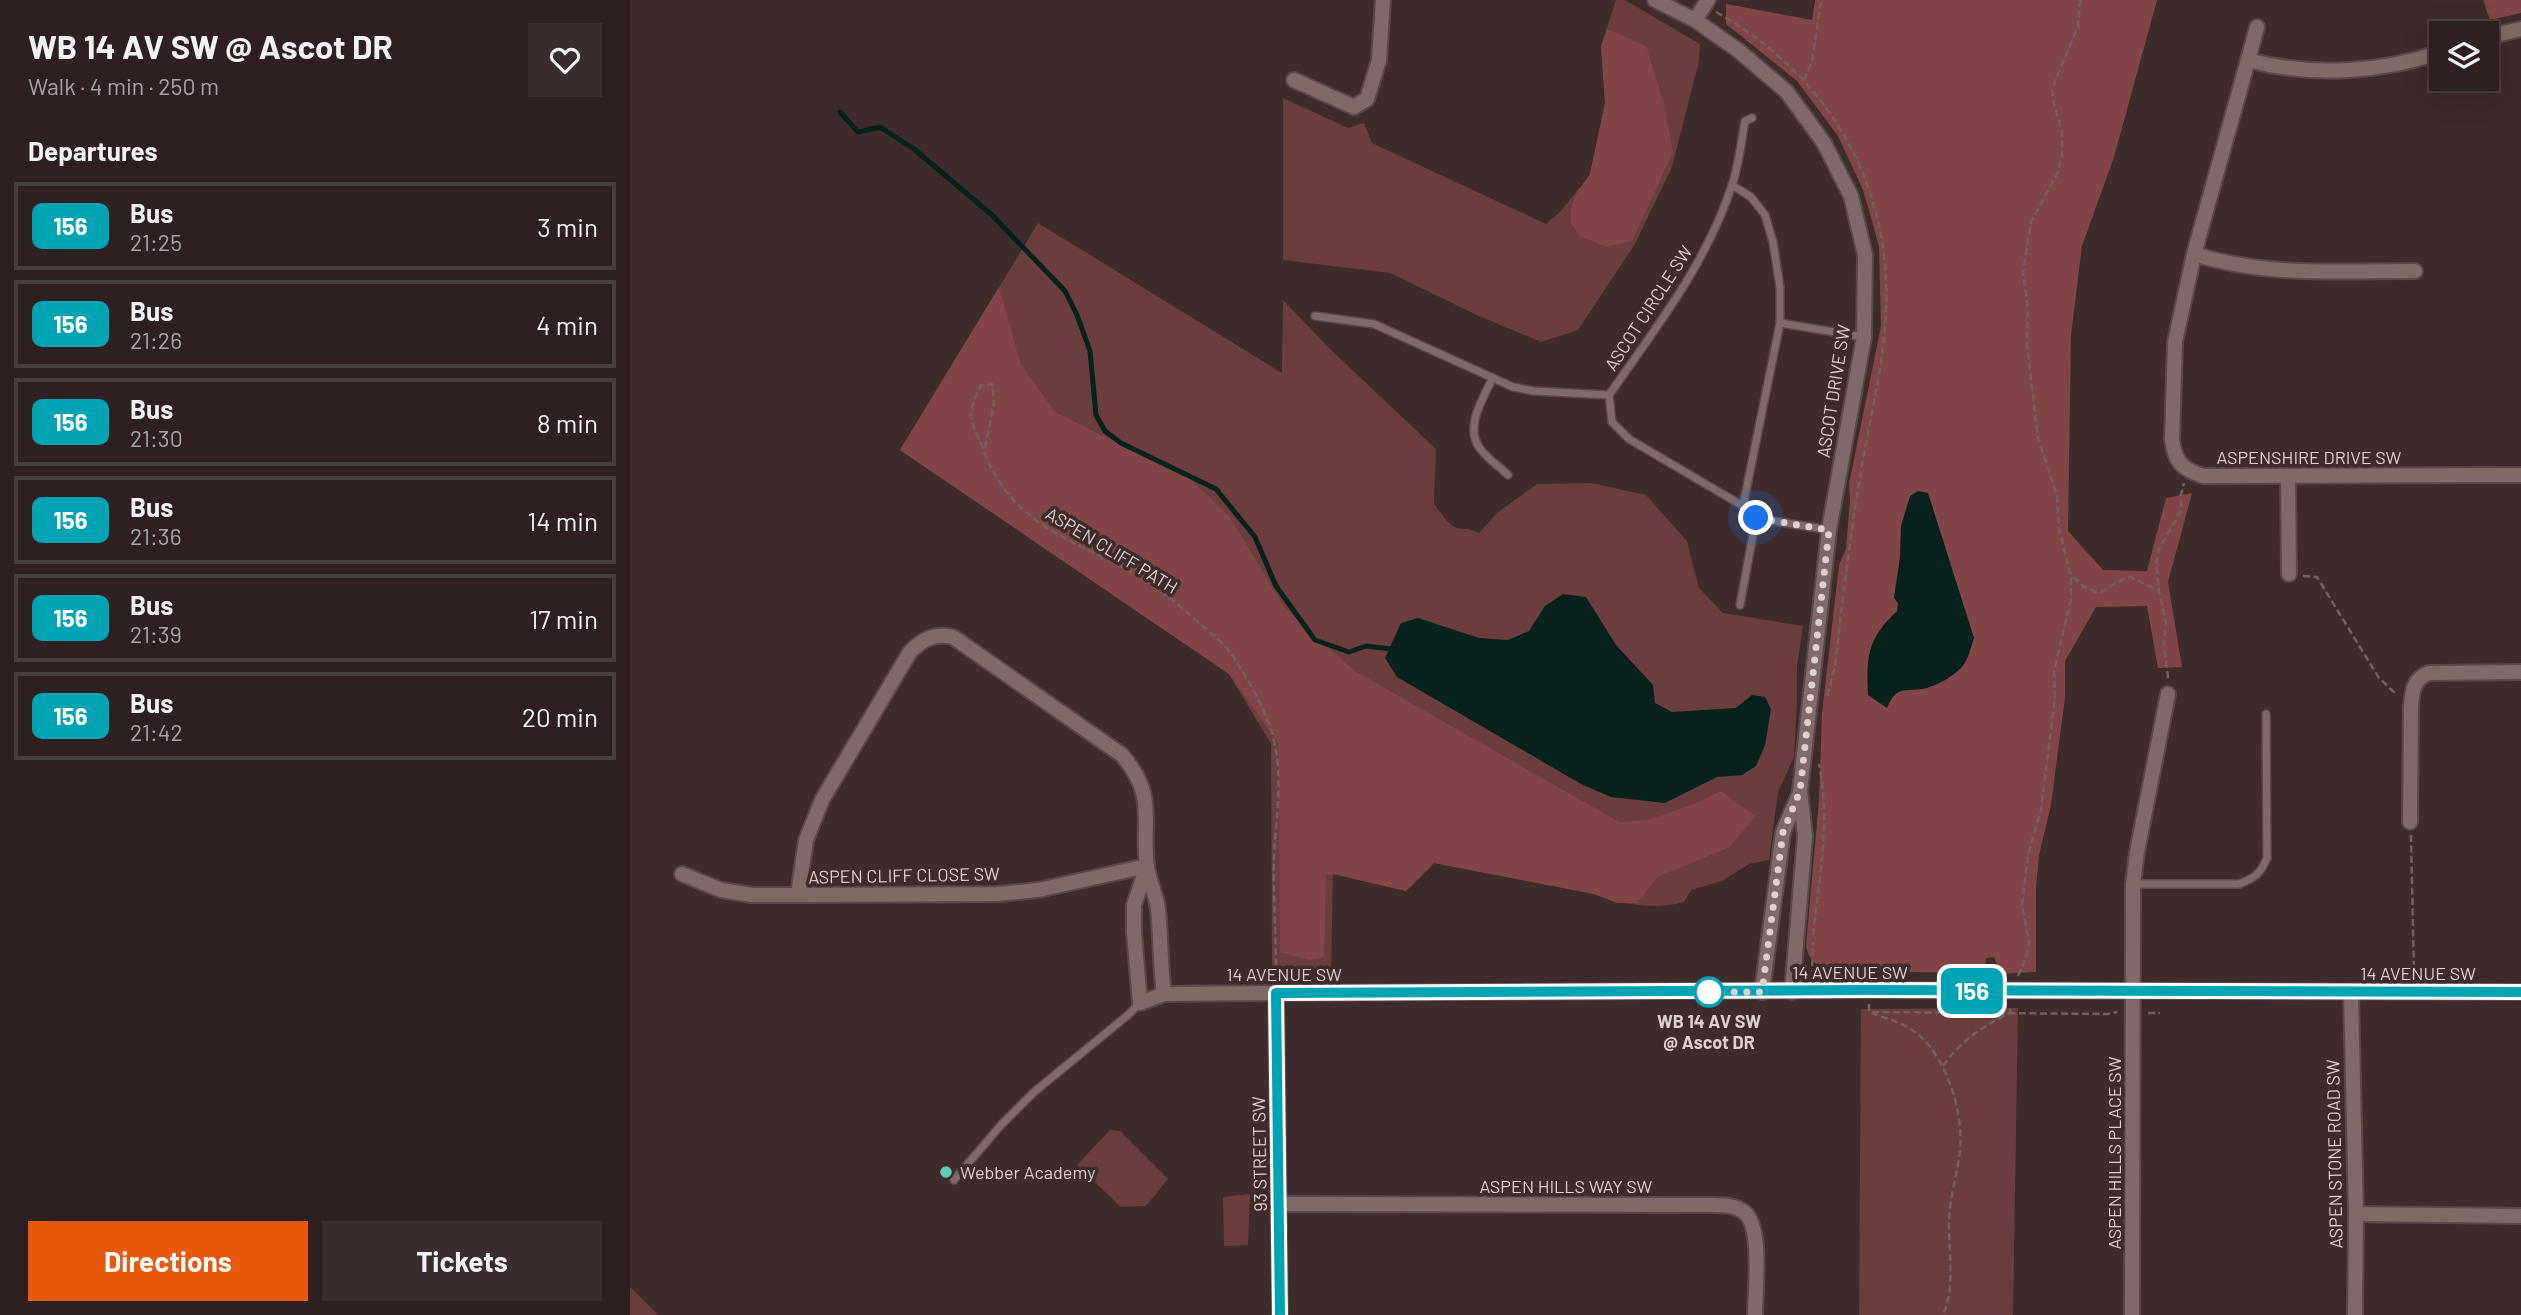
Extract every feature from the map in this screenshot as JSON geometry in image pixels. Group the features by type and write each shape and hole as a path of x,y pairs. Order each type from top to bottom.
{"street":[{"path":"1294,80 1354,107 1367,99 1379,60 1383,0"},
{"name":"ASCOT DRIVE SW","path":"1654,0 1695,20 1739,51 1787,92 1824,143 1851,196 1865,255 1864,337 1829,530 1800,791 1805,836 1791,992"},
{"path":"1695,20 1708,0"},
{"path":"2187,469 2176,461 2172,440 2175,342 2194,254 2258,27"},
{"path":"2499,34 2521,29"},
{"path":"2248,60 2288,68 2340,70 2378,68 2429,56"},
{"path":"2194,254 2266,269 2416,271"},
{"name":"ASPENSHIRE DRIVE SW","path":"2187,469 2203,476 2521,475"},
{"path":"2288,476 2289,574"},
{"name":"ASPEN CLIFF CLOSE SW","path":"1147,866 1108,877 1025,892 797,895 806,840 822,800 910,652 931,636 943,635 960,641 1122,755 1133,768 1145,799 1147,813 1147,866 1157,908 1164,994"},
{"path":"2410,822 2411,707 2412,690 2416,681 2429,673 2521,673"},
{"name":"ASPEN HILLS PLACE SW","path":"2132,1315 2133,884 2168,694"},
{"name":"ASCOT DRIVE SW","path":"1762,992 1783,832 1800,791"},
{"name":"ASPEN CLIFF CLOSE SW","path":"1140,1003 1133,932 1134,905 1147,866"},
{"path":"682,874 721,890 752,895 797,895"},
{"name":"14 AVENUE SW","path":"1140,1003 1164,994 1276,993 1868,990 2521,992"},
{"name":"93 STREET SW","path":"1276,993 1280,1315"},
{"name":"ASPEN STONE ROAD SW","path":"2351,993 2356,1214 2355,1315"},
{"name":"ASPEN HILLS WAY SW","path":"1280,1204 1733,1207 1744,1212 1753,1226 1756,1243 1755,1315"},
{"path":"2356,1214 2521,1216"}],"lane":[{"name":"ASCOT CIRCLE SW","path":"1752,118 1745,121 1732,185 1703,255 1658,326 1609,395 1612,422 1629,439 1743,506 1756,518"},
{"path":"1732,185 1751,197 1765,215 1780,287 1780,323 1743,506"},
{"path":"1315,316 1374,324 1513,387 1534,391 1609,395"},
{"path":"1780,323 1864,337"},
{"path":"1492,379 1475,419 1474,434 1479,447 1508,475"},
{"path":"1740,605 1756,518 1829,530"},
{"path":"2133,884 2239,884 2253,879 2261,872 2267,858 2266,714"},
{"path":"954,1180 1001,1125 1034,1092 1140,1003"}],"path":[{"path":"1804,80 1812,61 1821,0"},
{"path":"2011,992 2026,958 2029,942 2022,905 2028,855 2041,808 2056,698 2054,671 2071,600 2071,575 2059,527 2057,495 2038,438 2027,345 2028,308 2023,273 2031,222 2057,172 2062,156 2062,131 2052,88 2078,27 2080,0"},
{"name":"ASPEN CLIFF PATH","path":"985,448 993,410 992,384 981,385 974,399 970,419 989,466 1010,499 1047,529 1140,577 1173,599 1222,641 1237,662 1271,729 1277,760 1274,858 1276,969"},
{"path":"2168,694 2164,644 2166,622 2159,591 2157,563 2159,549 2181,511 2181,495 2187,469"},
{"path":"2289,574 2317,577 2379,678 2411,707"},
{"path":"2071,575 2083,586 2096,592 2131,577 2159,591"},
{"path":"2410,822 2414,992"},
{"path":"1868,990 1869,1012"},
{"path":"1869,1012 2160,1013"},
{"path":"1869,1012 1909,1028 1930,1044 1943,1066 1956,1107 1961,1132 1949,1219 1950,1300 1943,1315"},
{"path":"1943,1066 1955,1049 1985,1024 2010,1013"}],"shaded area":[{"path":"1616,0 1625,0 1700,44 1699,61 1672,167 1635,244 1578,330 1541,342 1479,316 1390,273 1283,260 1283,98 1348,128 1364,123 1372,143 1546,224 1560,212 1590,175 1605,103 1601,46"},
{"path":"1815,0 2157,0 2114,157 2082,246 2071,335 2068,531 2103,570 2147,571 2166,498 2192,493 2168,582 2182,667 2158,668 2147,606 2096,607 2065,661 2065,697 2051,805 2039,855 2036,888 2036,972 2001,974 1994,957 1986,958 1985,973 1832,971 1814,963 1806,946 1819,800 1822,713 1839,565 1846,549 1849,484 1881,326 1879,247 1863,190 1838,136 1797,81 1726,24 1726,4 1812,20"},
{"path":"2483,0 2521,0 2521,13 2490,20"},
{"path":"1607,29 1646,46 1663,101 1673,152 1632,241 1606,247 1580,236 1571,223 1571,209 1576,194 1590,174 1605,103 1601,46"},
{"path":"1038,223 1282,373 1283,300 1329,348 1436,449 1434,504 1455,527 1479,533 1497,513 1537,484 1591,483 1646,495 1687,541 1699,588 1723,613 1803,626 1797,666 1794,757 1778,792 1769,860 1749,864 1722,881 1691,890 1684,902 1662,906 1616,901 1594,894 1434,863 1406,891 1333,874 1331,974 1272,966 1271,744 1229,674 900,450"},
{"path":"999,287 1021,365 1055,412 1190,479 1230,517 1284,607 1355,671 1619,822 1648,820 1721,791 1755,816 1730,847 1657,877 1637,903 1617,903 1594,894 1434,863 1406,891 1333,874 1326,875 1324,957 1309,960 1280,952 1279,744 1229,674 900,450"},
{"path":"2018,1008 2013,1315 1859,1315 1861,1009"},
{"path":"1110,1130 1120,1131 1168,1179 1146,1206 1121,1207 1077,1165"},
{"path":"1250,1194 1248,1245 1224,1246 1223,1197"},
{"path":"630,1287 658,1315 630,1315"}],"water":[{"path":"1918,491 1928,493 1974,638 1966,662 1961,668 1945,680 1927,688 1899,692 1887,708 1868,695 1869,658 1880,630 1897,611 1898,603 1894,598 1901,526 1910,496"},
{"path":"1563,594 1586,597 1616,645 1653,685 1655,703 1672,712 1736,708 1752,695 1765,697 1771,709 1765,745 1756,766 1742,775 1717,777 1665,803 1611,797 1581,784 1397,677 1385,658 1401,623 1418,618 1479,638 1508,640 1529,631 1545,606"}],"waterway":[{"path":"840,112 858,132 880,127 914,149 992,215 1065,291 1090,351 1096,415 1105,431 1121,443 1216,489 1255,537 1276,586 1315,640 1349,652 1366,646 1391,649"}],"bus line":[{"name":"156","path":"1280,1315 1276,993 1868,990 2521,992"}],"place":[{"name":"WB 14 AV SW @ Ascot DR","path":"1709,992"},
{"name":"Webber Academy","path":"946,1172"}],"route":[{"path":"1709,992 1762,992 1783,832 1800,791 1829,530 1756,518"}]}
